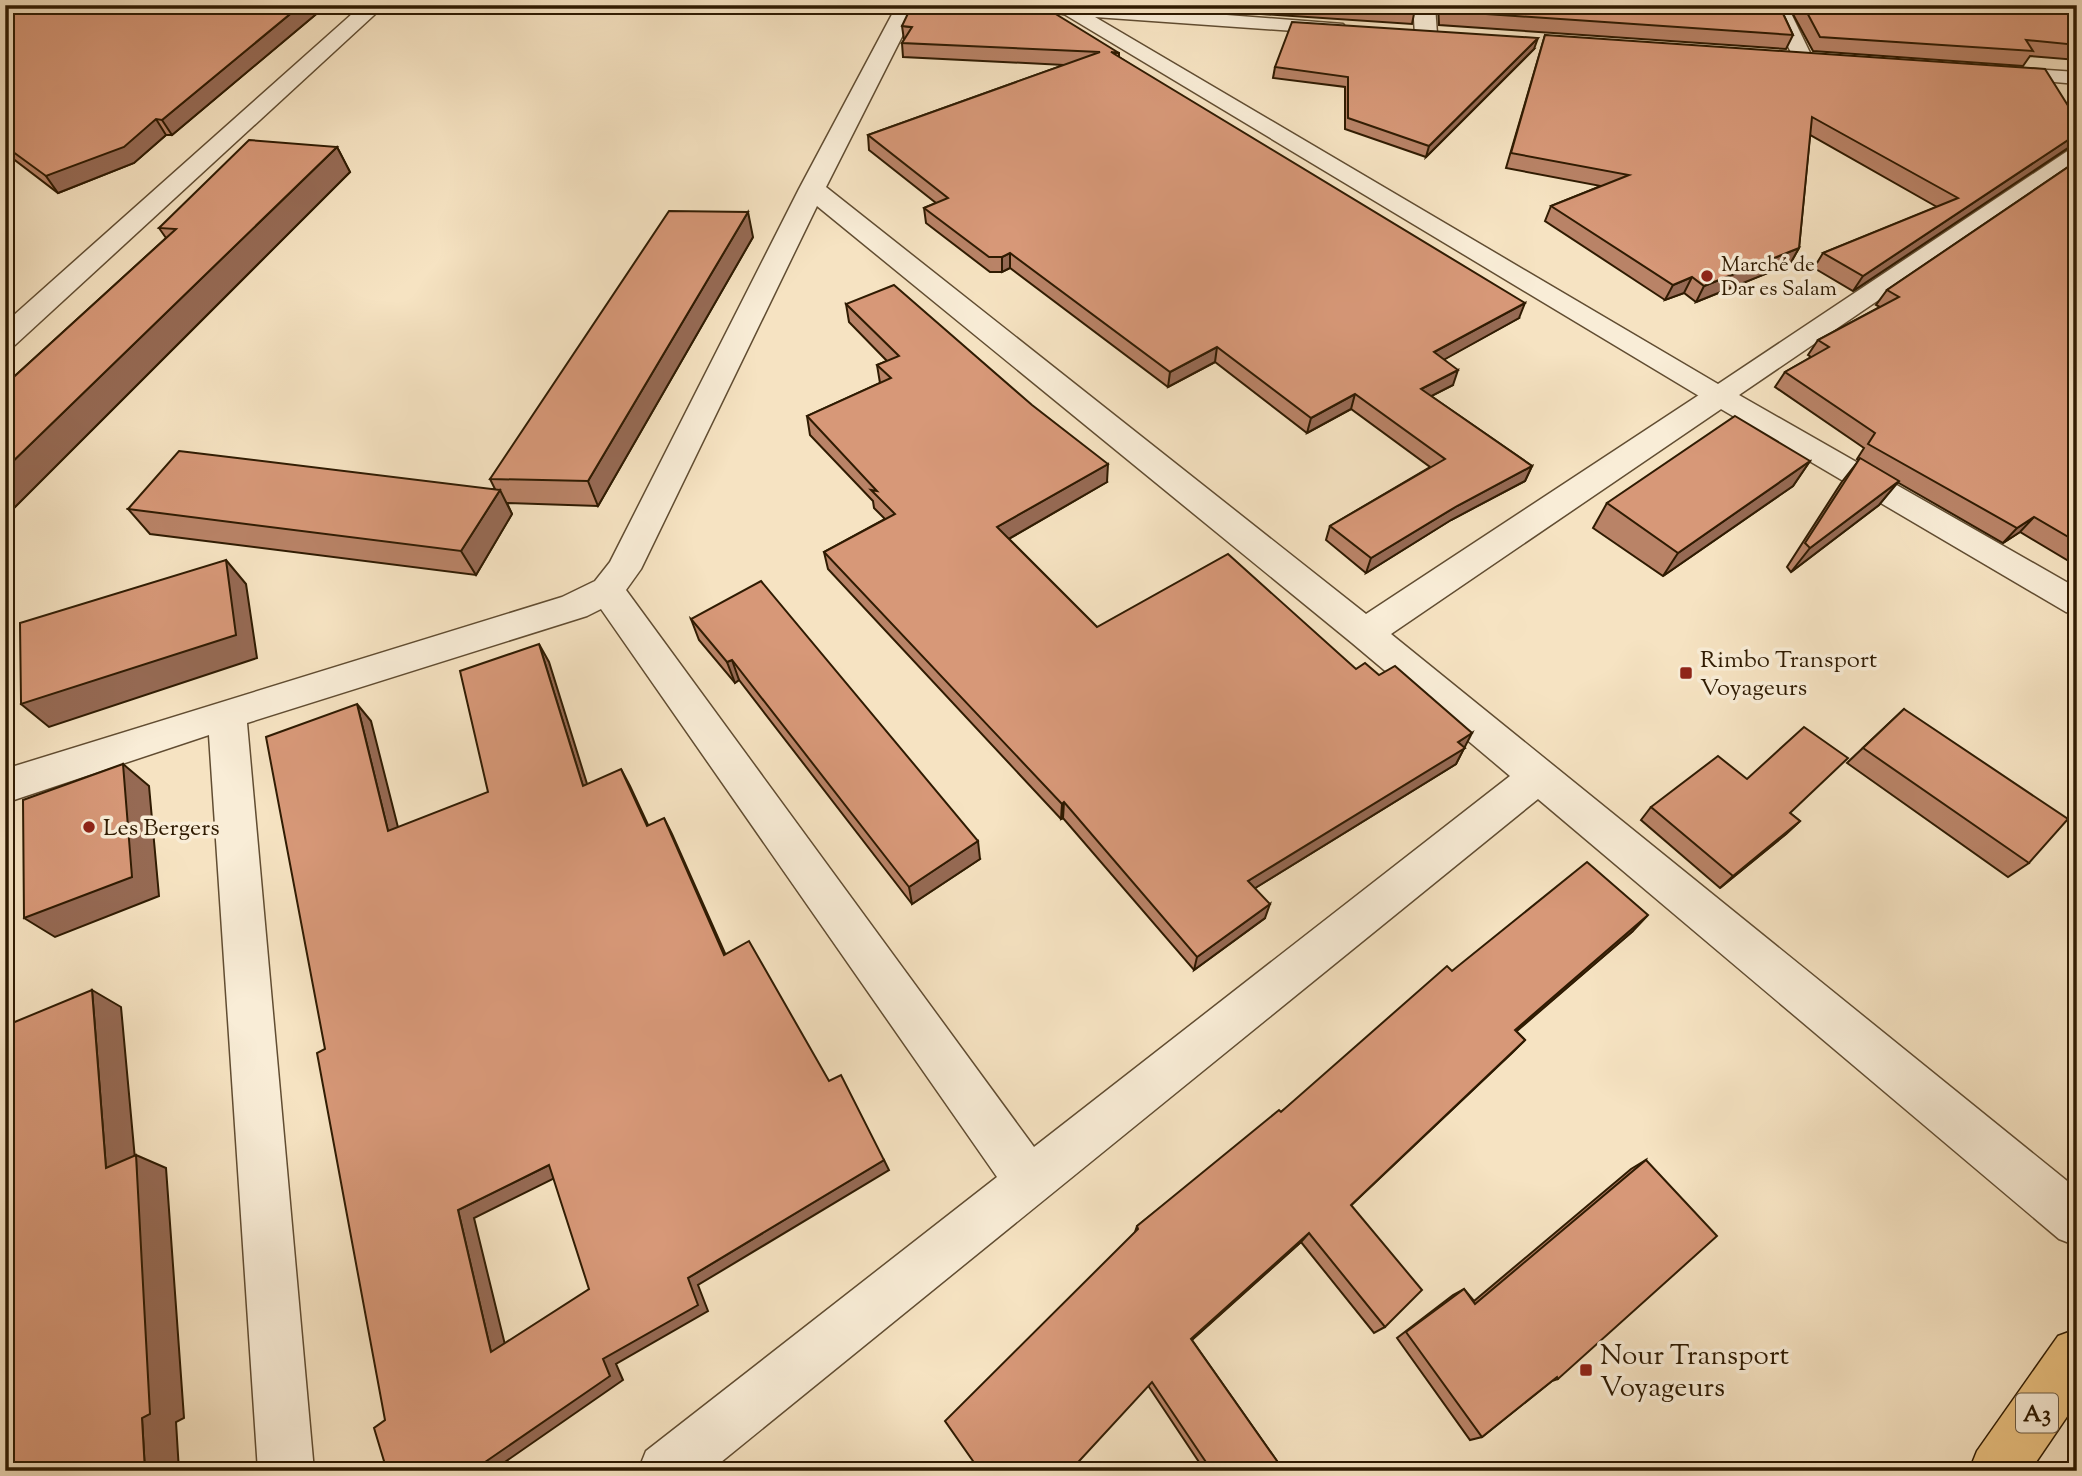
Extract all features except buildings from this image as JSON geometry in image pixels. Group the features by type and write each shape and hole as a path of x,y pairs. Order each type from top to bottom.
{"highway":[{"name":"A3","path":"1997,1471 2077,1355"}],"street":[{"path":"5,340 374,5"},
{"path":"5,786 574,607 607,590 624,569 908,5"},
{"path":"1012,5 1358,29"},
{"path":"1424,5 1426,34"},
{"path":"1777,5 1811,62 1777,59"},
{"path":"1071,8 1719,396 2077,603"},
{"path":"1981,72 2077,78"},
{"path":"1365,633 2077,155"},
{"path":"813,189 1365,633 2077,1221"},
{"path":"607,590 1029,1181"},
{"path":"227,714 286,1471"},
{"path":"666,1471 1538,776"}],"place":[{"name":"Marché de Dar es Salam","path":"1707,276"},
{"name":"Rimbo Transport Voyageurs","path":"1686,673"},
{"name":"Les Bergers","path":"89,827"},
{"name":"Nour Transport Voyageurs","path":"1586,1370"}]}
